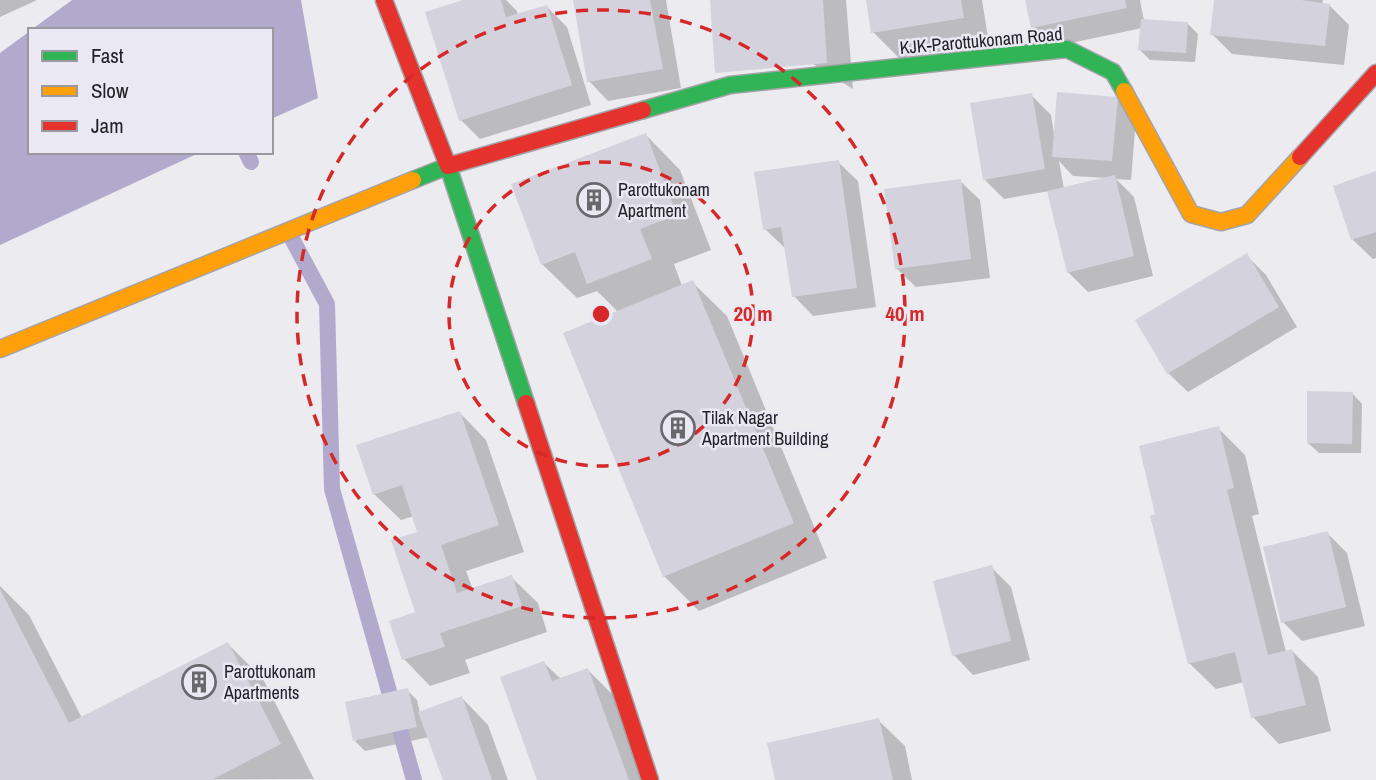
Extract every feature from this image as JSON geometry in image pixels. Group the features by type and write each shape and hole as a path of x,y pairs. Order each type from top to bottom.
{"street":[{"path":"384,0 448,166 650,780"},
{"name":"KJK-Parottukonam Road","path":"0,349 448,166 730,85 1067,49 1113,72 1191,214 1221,222 1247,215 1376,73"}],"shaded area":[{"path":"72,0 301,0 318,98 273,118 273,28 34,28"},
{"path":"28,32 28,154 197,154 0,245 0,53"}],"building":[{"path":"463,0 501,0 506,17 547,5 572,85 459,121 425,12"},
{"path":"573,0 650,0 663,69 587,82"},
{"path":"710,0 823,0 827,63 715,73"},
{"path":"866,0 961,0 964,18 871,33"},
{"path":"1025,0 1125,0 1127,8 1031,28"},
{"path":"1214,0 1301,0 1330,4 1325,46 1210,35"},
{"path":"1141,19 1188,22 1186,53 1138,50"},
{"path":"1057,92 1118,97 1112,161 1052,157"},
{"path":"1032,93 1045,169 983,180 970,103"},
{"name":"Parottukonam Apartment","path":"646,133 677,215 640,229 652,259 587,284 575,252 541,265 511,184"},
{"path":"839,160 857,288 792,297 781,227 763,230 754,172"},
{"path":"1376,171 1376,232 1351,240 1333,186"},
{"path":"1115,175 1134,256 1067,273 1047,191"},
{"path":"961,179 971,259 895,269 884,189"},
{"path":"1247,253 1279,307 1167,374 1135,320"},
{"name":"Tilak Nagar Apartment Building","path":"693,280 794,523 663,577 563,333"},
{"path":"1307,391 1353,392 1352,444 1307,443"},
{"path":"460,411 499,525 441,545 457,593 512,575 522,606 440,633 445,647 402,660 389,621 415,612 391,540 417,532 402,485 373,495 356,445"},
{"path":"1219,426 1234,488 1227,490 1268,655 1292,649 1306,705 1251,718 1235,652 1188,664 1150,516 1155,514 1139,446"},
{"path":"1328,531 1346,607 1281,623 1263,547"},
{"path":"992,565 1011,641 952,656 933,581"},
{"name":"Parottukonam Apartments","path":"0,589 69,723 228,642 281,744 211,780 0,780"},
{"path":"544,661 552,681 588,668 629,780 537,780 500,677"},
{"path":"408,688 417,727 353,741 345,702"},
{"path":"462,696 492,780 443,780 418,712"},
{"path":"879,718 893,780 775,780 767,743"}],"waterway":[{"path":"247,154 251,162"},
{"path":"290,235 327,304 332,489 414,780"}],"traffic: fast":[{"path":"643,110 730,85 1067,49 1113,72 1124,91"},
{"path":"413,180 448,166 526,403"}],"traffic: slow":[{"path":"1124,91 1191,214 1221,222 1247,215 1300,157"},
{"path":"0,349 413,180"}],"traffic: jam":[{"path":"384,0 448,166 643,110"},
{"path":"1300,157 1376,73"},
{"path":"526,403 650,780"}],"place":[{"name":"Parottukonam Apartment","path":"594,200"},
{"name":"Tilak Nagar Apartment Building","path":"678,428"},
{"name":"Parottukonam Apartments","path":"199,682"}]}
